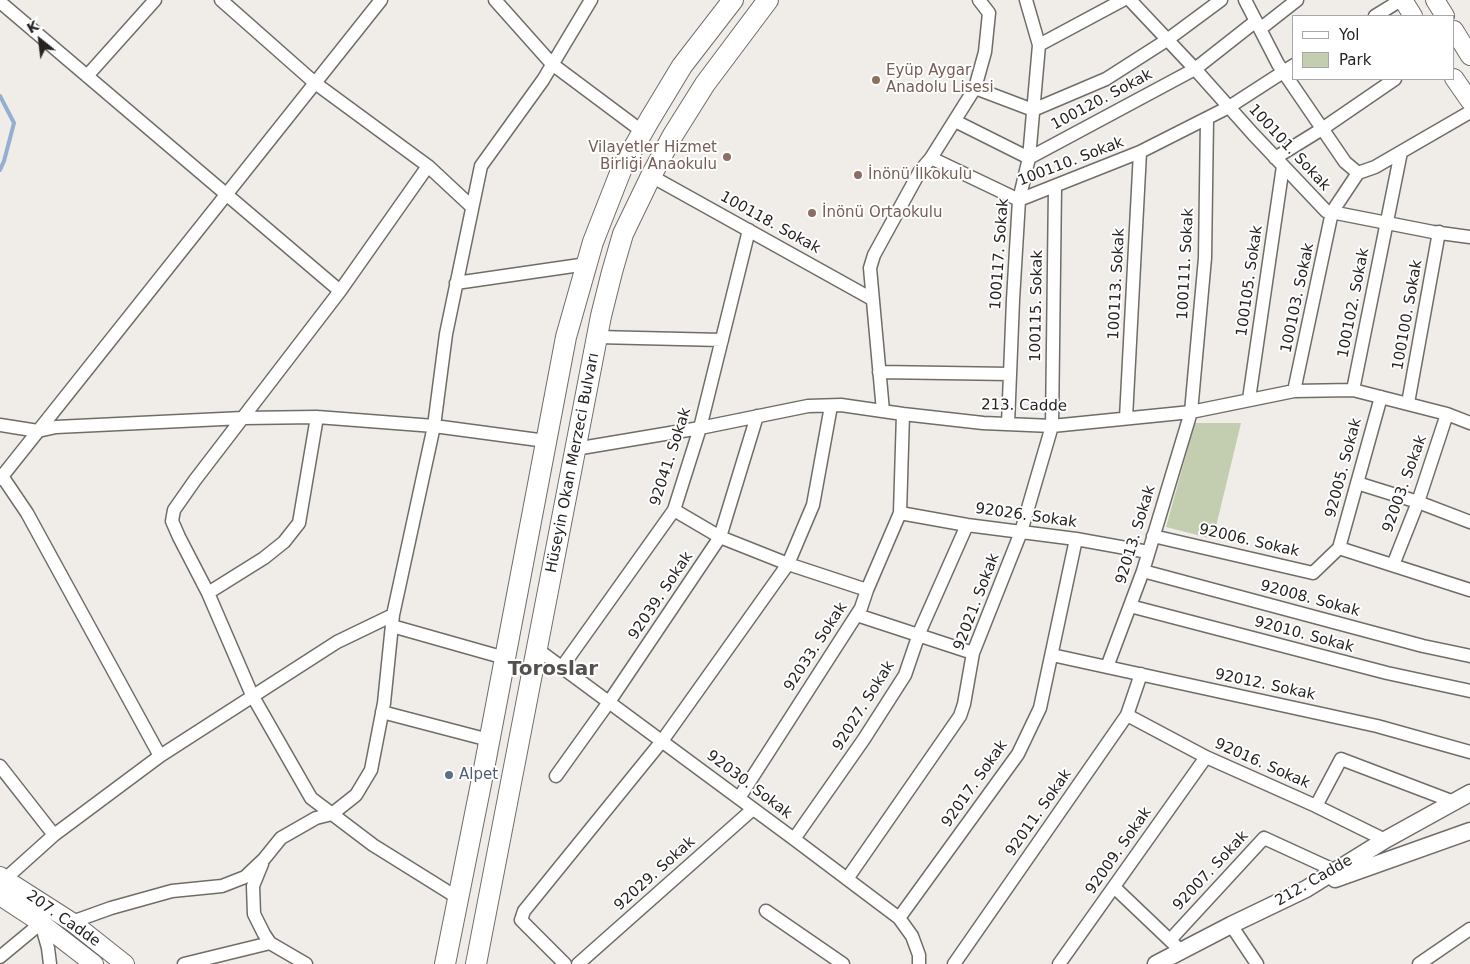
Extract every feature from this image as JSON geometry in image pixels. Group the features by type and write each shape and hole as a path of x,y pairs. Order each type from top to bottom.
{"main road":[{"name":"Hüseyin Okan Merzeci Bulvarı","path":"445,964 566,337 593,242 622,168 682,66 733,0"},
{"name":"Hüseyin Okan Merzeci Bulvarı","path":"476,964 597,337 623,234 673,135 705,84 768,0"},
{"path":"1402,0 1412,15"},
{"path":"1435,0 1444,15"},
{"path":"1455,32 1470,56"},
{"path":"1455,79 1470,101"},
{"name":"207. Cadde","path":"2,877 72,922 125,964"},
{"name":"207. Cadde","path":"0,896 40,923 94,964"}],"street":[{"path":"87,76 155,0"},
{"path":"221,0 315,83 428,166 472,206"},
{"path":"160,756 27,514 1,478 381,0"},
{"path":"495,0 552,64 643,132"},
{"path":"72,922 111,908 172,891 222,886 245,877 264,859 281,838 316,818 332,814 356,794 372,770 382,712 393,620 434,426 446,334 481,166 543,80 591,0"},
{"path":"882,411 870,268 874,255 920,171 931,158 975,88 985,52 989,13 979,0"},
{"name":"100117. Sokak","path":"1008,424 1012,300 1018,200 1029,158 1040,45 1026,0"},
{"path":"1040,45 1123,0"},
{"name":"100101. Sokak","path":"1130,0 1326,211 1470,236"},
{"path":"975,88 1033,110 1106,79 1167,40 1222,0"},
{"path":"1245,0 1258,25 1289,68"},
{"name":"100120. Sokak","path":"1029,158 1195,69 1297,0"},
{"path":"1376,15 1402,0"},
{"path":"0,2 340,292"},
{"name":"100110. Sokak","path":"931,158 1018,200 1140,152 1229,107 1289,68"},
{"path":"1295,80 1322,129 1345,162 1358,172"},
{"path":"1279,162 1322,129 1394,80"},
{"path":"1332,212 1358,172 1375,167 1470,112"},
{"name":"100111. Sokak","path":"1191,412 1204,258 1207,119"},
{"path":"954,121 1029,158"},
{"name":"100113. Sokak","path":"1126,418 1140,152"},
{"name":"100102. Sokak","path":"1353,390 1401,152"},
{"name":"100105. Sokak","path":"1249,399 1279,162"},
{"path":"428,166 340,292 195,480 174,510 172,521 208,593 252,695 311,798 373,845 458,898"},
{"name":"100118. Sokak","path":"651,176 872,299"},
{"name":"100115. Sokak","path":"1052,426 1055,186"},
{"name":"100103. Sokak","path":"1294,392 1332,212"},
{"name":"92041. Sokak","path":"562,667 674,510 700,428 749,230"},
{"name":"100100. Sokak","path":"1408,403 1439,232"},
{"path":"456,283 587,264"},
{"path":"597,337 722,340"},
{"path":"879,372 1010,374"},
{"name":"213. Cadde","path":"576,449 700,428 808,406 841,405 983,423 1052,426 1191,412 1249,399 1294,392 1353,390 1408,403 1447,414 1470,423"},
{"name":"92005. Sokak","path":"1339,548 1381,397"},
{"path":"566,964 520,920 524,911 662,741 788,564 813,505 831,406"},
{"name":"92013. Sokak","path":"1107,667 1143,571 1191,412"},
{"name":"92033. Sokak","path":"739,798 861,608 900,513 903,414"},
{"name":"92003. Sokak","path":"1393,565 1418,502 1447,414"},
{"name":"92039. Sokak","path":"556,776 609,702 720,537 757,416"},
{"path":"0,425 38,431 56,427 243,418 316,417 434,426 546,441"},
{"path":"208,593 264,558 284,542 299,524 316,417"},
{"name":"92021. Sokak","path":"847,879 960,716 973,653 1022,532 1052,426"},
{"path":"1357,483 1418,502 1470,522"},
{"path":"674,510 720,537 788,564 867,590"},
{"name":"92026. Sokak","path":"900,513 967,525 1076,539 1148,552"},
{"name":"92027. Sokak","path":"794,839 864,739 905,675 918,635 967,525"},
{"name":"92006. Sokak","path":"1153,536 1313,573 1339,548"},
{"name":"92017. Sokak","path":"899,918 1018,754 1040,708 1076,539"},
{"path":"1339,548 1470,590"},
{"name":"92008. Sokak","path":"1143,571 1423,646 1470,656"},
{"name":"92010. Sokak","path":"1130,606 1387,673 1470,691"},
{"path":"857,615 973,653"},
{"path":"2,877 160,756 337,642 393,620 505,658"},
{"name":"92030. Sokak","path":"537,649 754,808 899,918 912,936 919,955 919,964"},
{"name":"92012. Sokak","path":"1052,655 1377,726 1470,752"},
{"name":"92011. Sokak","path":"954,964 1127,715 1141,674"},
{"path":"382,712 489,740"},
{"name":"92016. Sokak","path":"1127,715 1206,757 1316,806 1385,840"},
{"name":"92009. Sokak","path":"1059,964 1206,757"},
{"path":"1316,806 1341,759 1454,802"},
{"path":"0,766 54,836"},
{"name":"212. Cadde","path":"1156,964 1176,946 1231,925 1306,889 1385,840 1470,793"},
{"name":"92029. Sokak","path":"578,964 754,808"},
{"path":"1306,889 1470,831"},
{"name":"92007. Sokak","path":"1176,946 1264,838 1336,871"},
{"path":"264,859 254,886 254,914 270,943 306,964"},
{"path":"1114,887 1176,946"},
{"path":"766,911 843,964"},
{"path":"0,957 40,923 48,948 50,964"},
{"path":"1231,925 1257,964"},
{"path":"1420,964 1470,929"},
{"path":"184,964 270,943"}],"green space":[{"path":"1195,423 1241,423 1213,539 1166,527"}],"waterway":[{"path":"0,96 14,123 0,170"}],"place":[{"name":"Eyüp Aygar Anadolu Lisesi","path":"876,80"},
{"name":"Vilayetler Hizmet Birliği Anaokulu","path":"727,157"},
{"name":"İnönü İlkokulu","path":"858,175"},
{"name":"İnönü Ortaokulu","path":"812,213"},
{"name":"Alpet","path":"449,775"}],"district":[{"name":"Toroslar","path":"553,670"}]}
